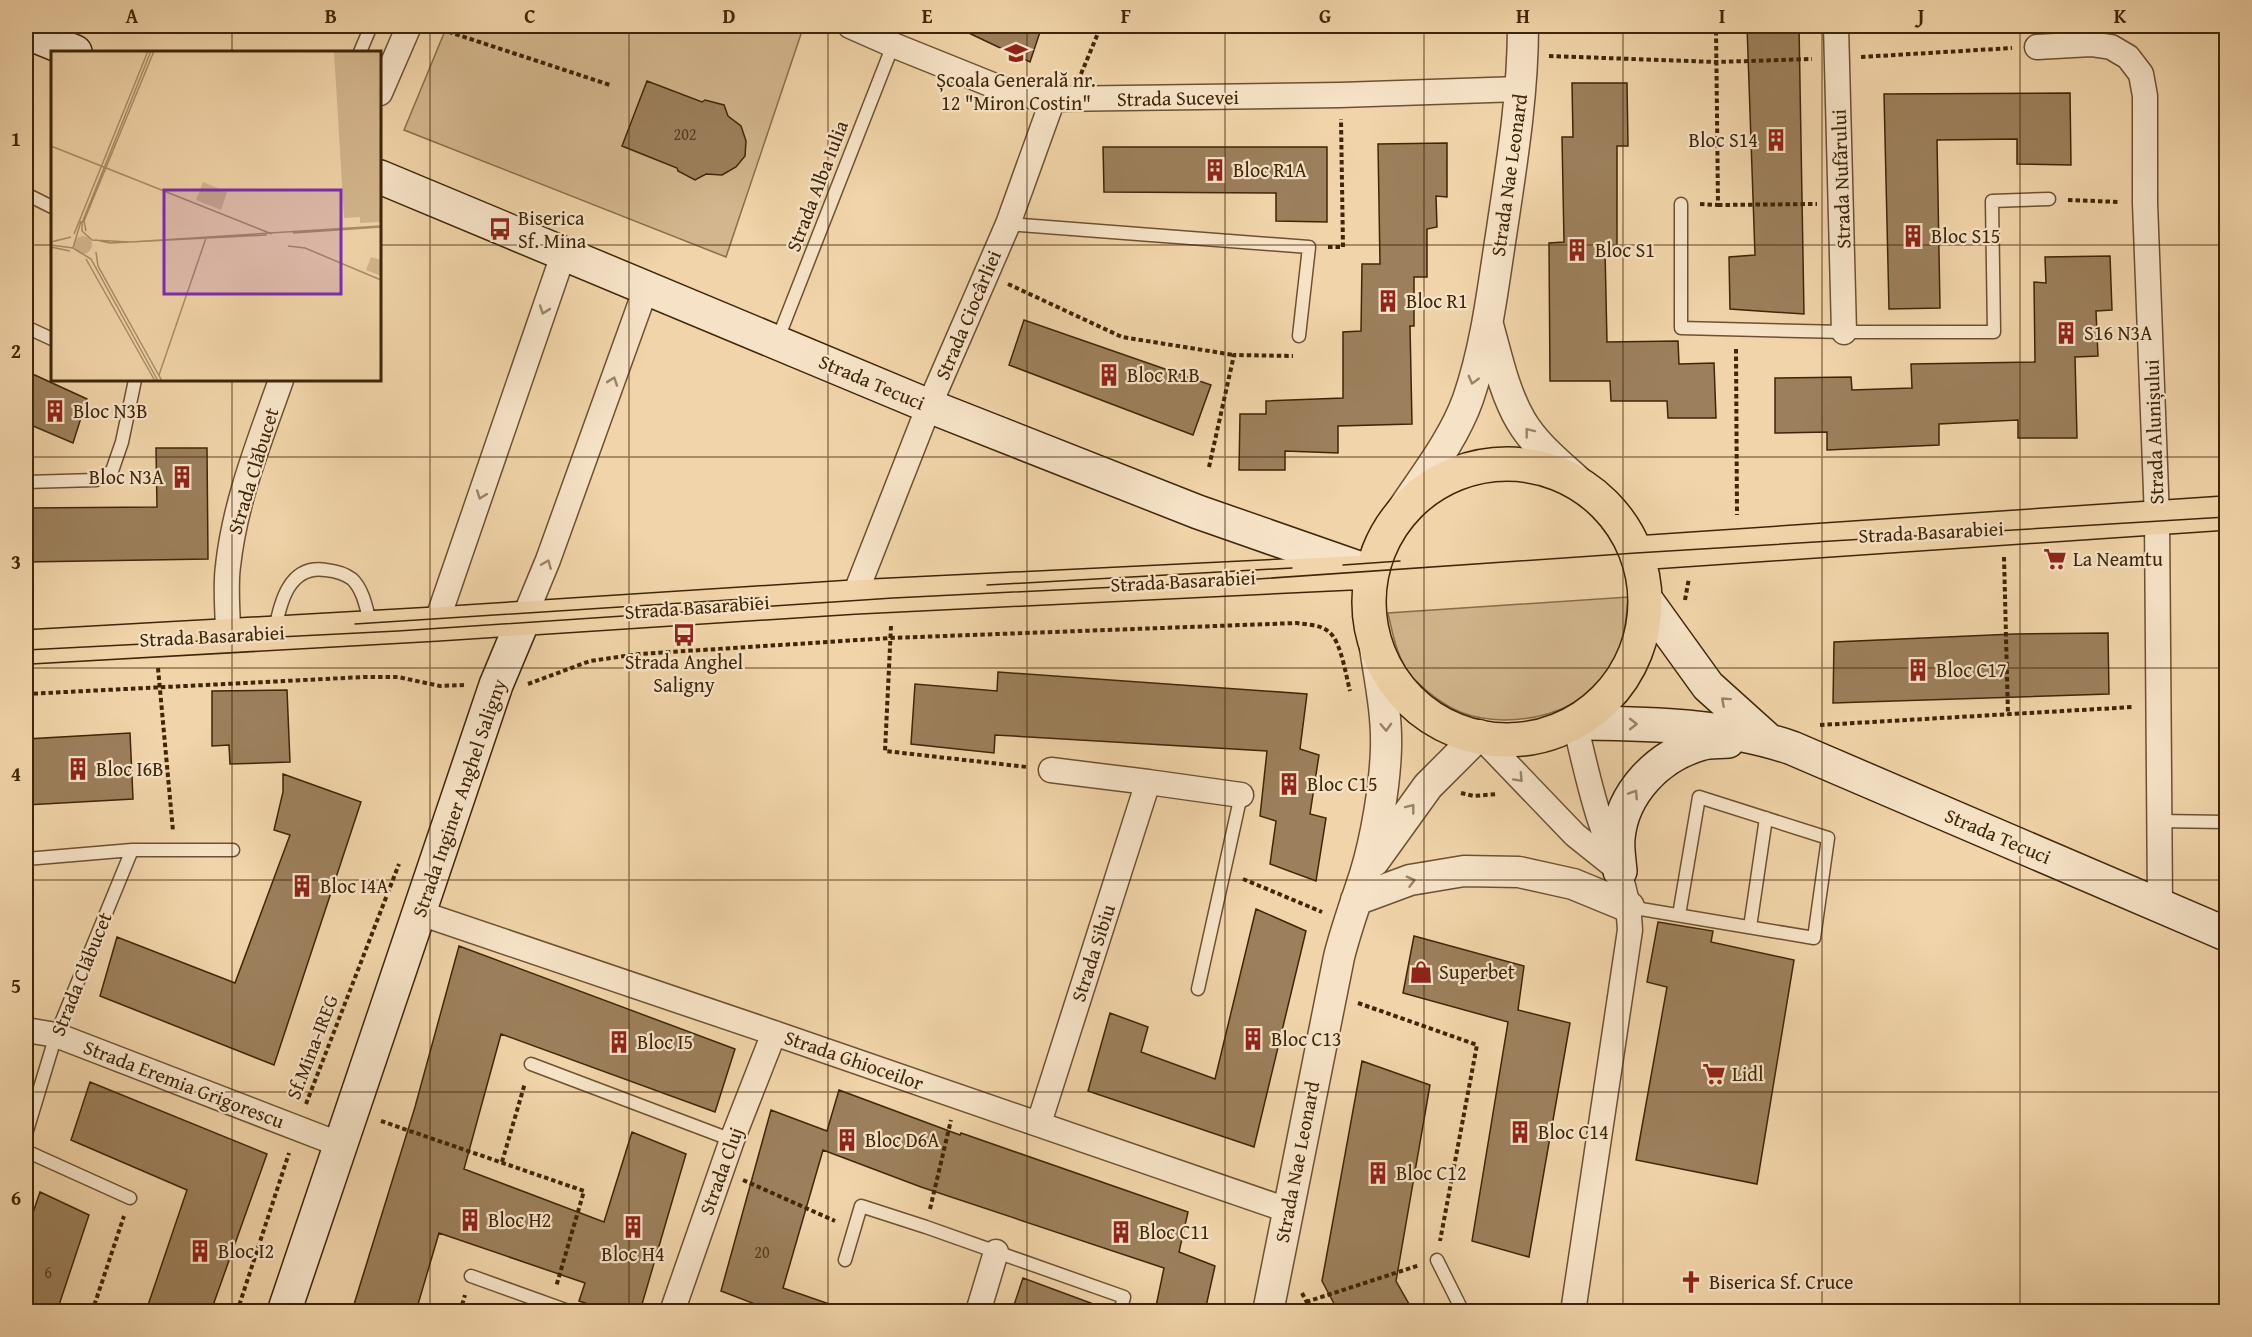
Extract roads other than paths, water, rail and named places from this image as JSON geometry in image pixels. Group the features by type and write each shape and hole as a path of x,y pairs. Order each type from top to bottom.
{"main road":[{"path":"26,32 73,51"},
{"name":"Strada Tecuci","path":"381,177 929,406 1198,512 1370,572"},
{"path":"1507,464 1548,470 1585,488 1619,521 1636,553 1646,600 1641,637 1627,672 1604,701 1575,723 1543,736 1509,739 1479,735 1435,719 1414,704 1397,687 1375,648 1368,614 1370,572 1380,546 1398,516 1429,488 1466,470 1497,465 1507,464"},
{"name":"Strada Basarabiei","path":"1636,553 2226,513"},
{"name":"Strada Basarabiei","path":"26,647 854,597 1370,572"},
{"name":"Strada Tecuci","path":"1646,600 1708,686 1768,740"},
{"name":"Strada Inginer Anghel Saligny","path":"284,1311 496,685 524,618"},
{"name":"Strada Tecuci","path":"1575,723 1689,727 1768,740 1803,752 2226,934"},
{"path":"1620,871 1618,837 1627,806 1645,777 1670,756 1701,743 1768,740"}],"street":[{"path":"381,91 409,26"},
{"name":"Strada Sucevei","path":"850,26 1015,94 1062,99 1340,95 1520,89"},
{"name":"Strada Nae Leonard","path":"1398,516 1450,438 1468,399 1488,323 1513,153 1523,55 1523,26"},
{"name":"Strada Nufărului","path":"1836,26 1844,332"},
{"name":"Strada Alunișului","path":"2037,47 2091,44 2111,47 2128,57 2141,74 2145,96 2145,203 2157,518 2160,905"},
{"name":"Strada Ciocârliei","path":"854,597 929,406 1062,99"},
{"path":"436,624 563,255"},
{"name":"Strada Inginer Anghel Saligny","path":"524,618 548,561 646,288"},
{"name":"Strada Nae Leonard","path":"1488,323 1507,392 1521,422 1542,448 1585,488"},
{"name":"Strada Clăbucet","path":"228,635 227,568 239,505 281,381"},
{"name":"Strada Nae Leonard","path":"1268,1311 1332,994 1381,801 1386,721 1375,648"},
{"path":"1573,1311 1630,930 1629,907 1620,871 1599,816 1575,723"},
{"path":"1479,735 1575,836 1620,871"},
{"name":"Strada Nae Leonard","path":"1356,899 1399,824 1428,786 1479,735"},
{"path":"1051,770 1241,795"},
{"name":"Strada Sibiu","path":"1039,1124 1148,782"},
{"path":"1356,899 1410,880 1464,871 1486,871 1520,872 1573,884 1629,907"},
{"name":"Strada Ghioceilor","path":"420,913 1287,1210"},
{"name":"Strada Eremia Grigorescu","path":"26,1030 56,1035 341,1144"},
{"name":"Strada Cluj","path":"672,1311 732,1140 774,1033"},
{"path":"978,1311 996,1252"}],"lane":[{"path":"360,51 371,26"},
{"name":"Strada Alba Iulia","path":"777,342 893,45"},
{"path":"26,194 51,206"},
{"path":"1681,204 1681,328 1844,332 1994,332 1992,201 2049,199"},
{"path":"1008,224 1309,247 1299,336"},
{"path":"26,327 51,339"},
{"path":"26,482 96,480 112,471 122,442 135,381"},
{"path":"275,633 281,600 291,582 305,573 321,569 339,572 353,580 363,599 371,627"},
{"path":"1198,989 1241,795"},
{"path":"1629,907 1814,938 1828,838 1699,798 1679,915"},
{"path":"1750,927 1766,818"},
{"path":"2159,821 2226,822"},
{"path":"26,859 132,850 233,850"},
{"name":"Strada Clăbucet","path":"26,1134 56,1035 132,850"},
{"path":"531,1064 732,1140"},
{"path":"26,1151 130,1198"},
{"path":"845,1260 861,1206 1124,1297 1120,1311"},
{"path":"1437,1260 1463,1311"},
{"path":"471,1276 571,1311"}],"tram line":[{"path":"26,650 398,631 893,598 1199,583 1636,553 2226,517"},
{"path":"1343,565 1400,561"},
{"path":"987,585 1292,568"},
{"path":"355,624 759,598"}],"place":[{"name":"Școala Generală nr. 12 \"Miron Costin\"","path":"1016,53"},
{"name":"Bloc S14","path":"1776,140"},
{"name":"Bloc R1A","path":"1215,170"},
{"name":"Biserica Sf. Mina","path":"500,229"},
{"name":"Bloc S15","path":"1913,236"},
{"name":"Bloc S1","path":"1577,250"},
{"name":"Bloc R1","path":"1388,301"},
{"name":"S16 N3A","path":"2066,333"},
{"name":"Bloc R1B","path":"1109,375"},
{"name":"Bloc N3B","path":"55,411"},
{"name":"Bloc N3A","path":"182,477"},
{"name":"La Neamtu","path":"2055,559"},
{"name":"Strada Anghel Saligny","path":"684,635"},
{"name":"Bloc C17","path":"1918,670"},
{"name":"Bloc I6B","path":"78,769"},
{"name":"Bloc C15","path":"1289,784"},
{"name":"Bloc I4A","path":"302,886"},
{"name":"Superbet","path":"1421,972"},
{"name":"Bloc C13","path":"1253,1039"},
{"name":"Bloc I5","path":"619,1042"},
{"name":"Lidl","path":"1714,1074"},
{"name":"Bloc C14","path":"1520,1132"},
{"name":"Bloc D6A","path":"847,1140"},
{"name":"Bloc C12","path":"1378,1173"},
{"name":"Bloc H2","path":"470,1220"},
{"name":"Bloc H4","path":"633,1227"},
{"name":"Bloc C11","path":"1121,1232"},
{"name":"Bloc I2","path":"200,1251"},
{"name":"Biserica Sf. Cruce","path":"1691,1282"}]}
